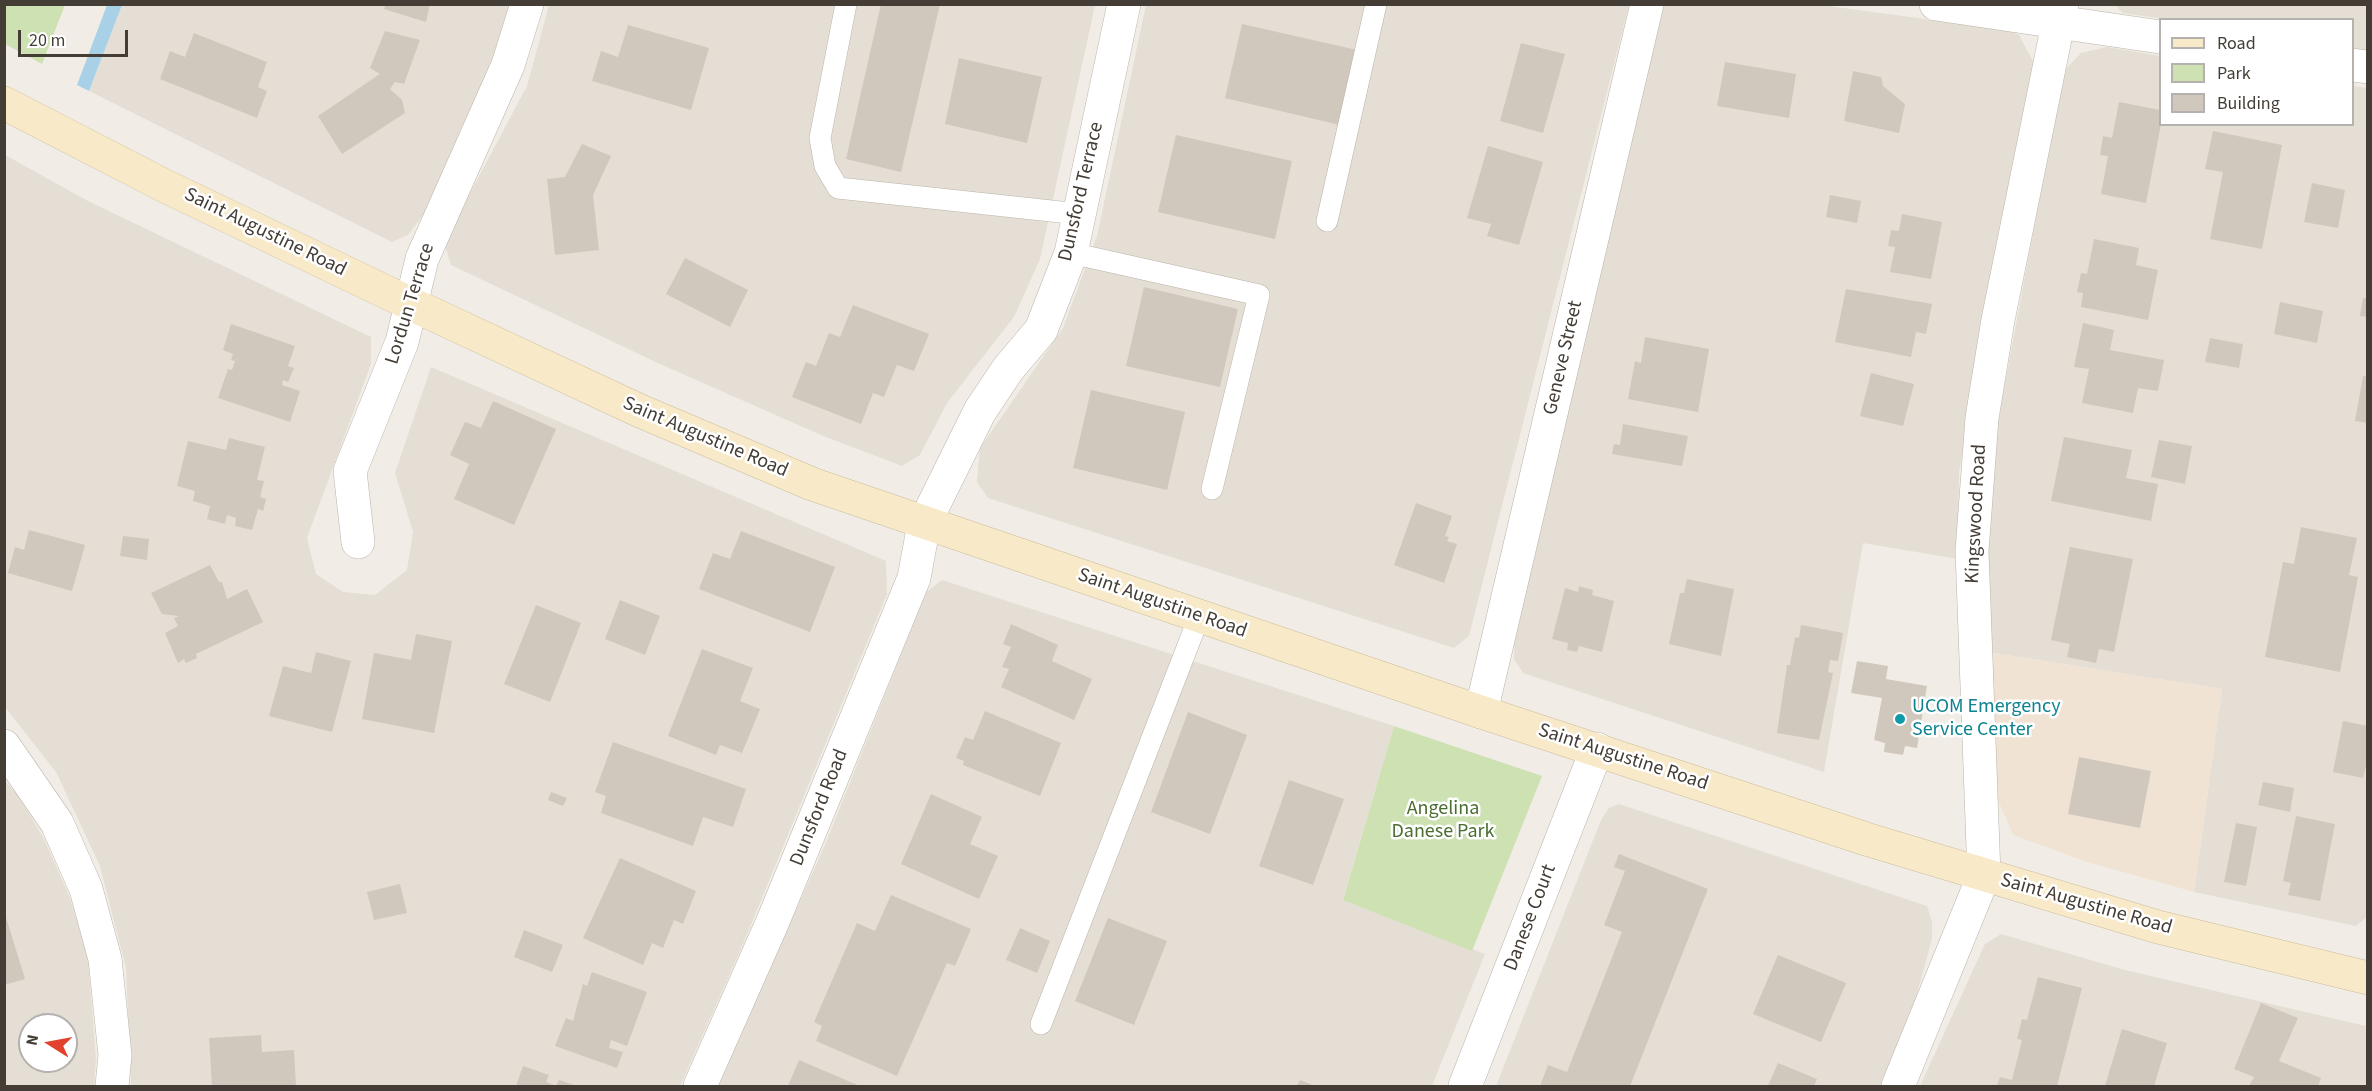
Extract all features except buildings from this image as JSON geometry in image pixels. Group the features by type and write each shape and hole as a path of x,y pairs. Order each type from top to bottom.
{"main road":[{"name":"Saint Augustine Road","path":"4,103 165,186 411,304 638,410 812,484 1481,712 1984,875 2158,927 2367,978"}],"street":[{"name":"Lordun Terrace","path":"358,542 350,471 402,342 422,259 508,65 527,4"},
{"name":"Dunsford Terrace","path":"924,524 980,411 1008,369 1041,330 1071,253 1124,4"},
{"name":"Geneve Street","path":"1481,712 1647,4"},
{"path":"1936,4 2060,13 2159,37"},
{"name":"Kingswood Road","path":"1898,1086 1984,875 1972,551 1982,418 1998,320 2060,13"},
{"name":"Dunsford Road","path":"700,1086 773,921 914,578 924,524"},
{"path":"4,747 57,823 86,889 105,959 115,1055 112,1086"},
{"name":"Danese Court","path":"1464,1086 1597,749"}],"lane":[{"path":"846,4 820,138 825,166 838,188 1079,214"},
{"path":"1327,222 1376,4"},
{"path":"1071,253 1259,295 1212,489"},
{"path":"1041,1024 1199,617"}],"shaded area":[{"path":"122,5 513,5 500,42 427,210 408,235 392,242 89,91"},
{"path":"549,5 1095,5 1040,259 1014,317 947,403 920,455 902,466 821,435 660,364 451,265 444,242 527,86"},
{"path":"1146,5 1629,5 1469,636 1454,648 988,498 977,482 980,448 1063,328 1097,236"},
{"path":"1661,5 1821,5 2007,30 2019,35 2035,65 1959,472 1958,559 1863,543 1824,772 1523,673 1514,659 1515,611"},
{"path":"2115,5 2367,5 2367,52 2354,50 2354,18 2159,18 2123,13"},
{"path":"2107,47 2159,56 2159,126 2354,126 2354,86 2367,88 2367,917 2356,926 2194,892 2222,689 1988,652 1984,562 1995,437 2063,72 2081,53"},
{"path":"5,155 88,201 371,337 371,364 307,538 316,574 343,592 375,595 407,570 413,532 395,473 431,367 886,561 887,594 743,944 680,1086 131,1086 126,968 100,866 56,772 5,707"},
{"path":"942,580 1394,726 1343,899 1485,954 1432,1086 717,1086 825,845 926,592"},
{"path":"1988,652 2222,689 2194,892 2084,861 2013,835 1997,798"},
{"path":"4,780 18,795 44,839 70,898 88,959 96,1058 94,1086 5,1086"},
{"path":"1619,804 1927,906 1932,921 1932,939 1909,1023 1883,1086 1496,1086 1601,820 1609,808"},
{"path":"2001,934 2125,970 2366,1026 2366,1086 1920,1086 1985,944"}],"green space":[{"path":"4,5 65,5 42,64 5,44"},
{"name":"Angelina Danese Park","path":"1394,726 1542,776 1472,951 1343,900"}],"water":[{"path":"107,5 122,5 89,91 77,85"}],"place":[{"name":"UCOM Emergency Service Center","path":"1900,719"}]}
